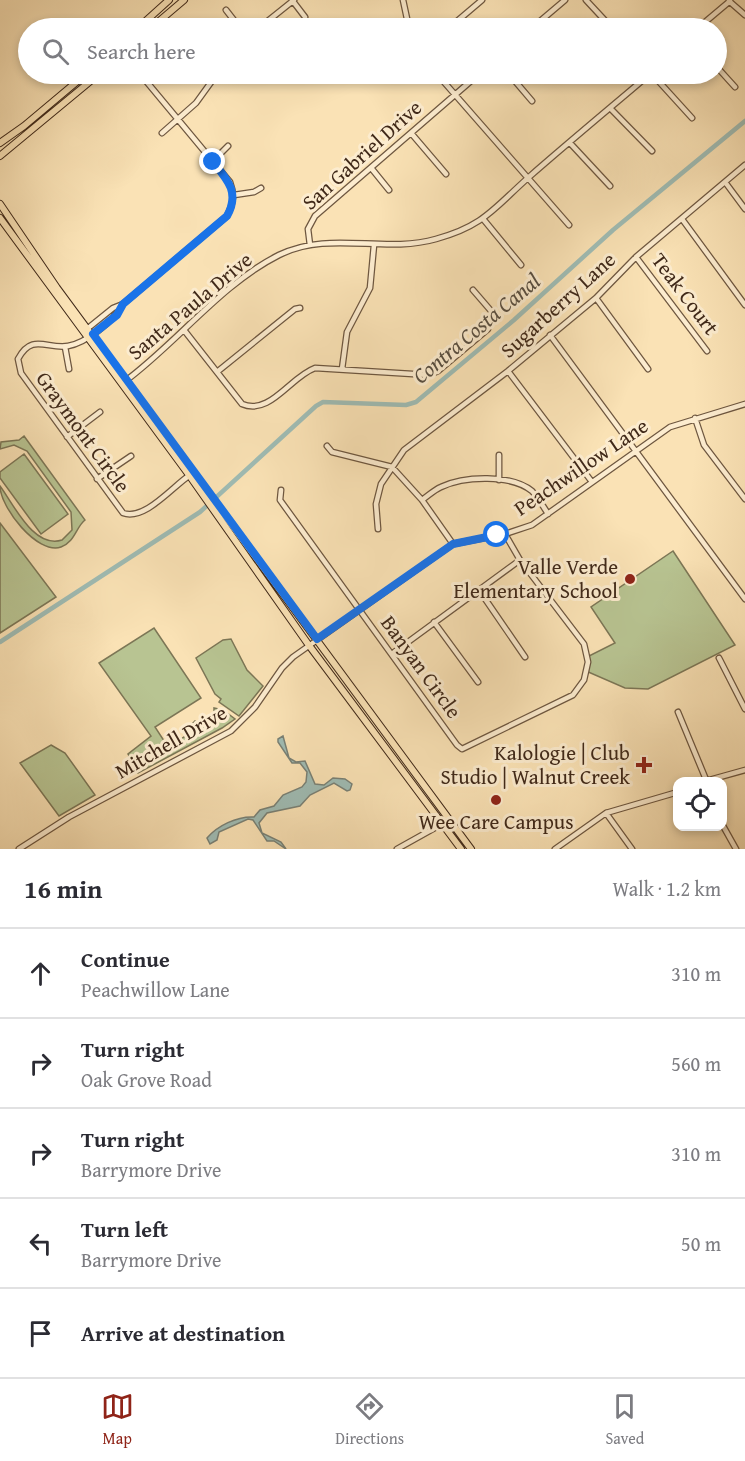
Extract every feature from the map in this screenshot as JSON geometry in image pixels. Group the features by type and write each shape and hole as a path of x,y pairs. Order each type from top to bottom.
{"main road":[{"path":"149,18 169,0"},
{"path":"163,18 184,0"},
{"path":"0,143 74,84"},
{"path":"0,156 87,84"},
{"path":"0,204 88,327 90,335"},
{"path":"0,218 192,473 212,494 471,849"},
{"path":"192,473 206,501 308,645 461,849"},
{"path":"216,514 220,514 231,529 237,530"}],"street":[{"path":"271,18 293,0 305,17"},
{"path":"403,0 407,18"},
{"path":"461,18 482,0"},
{"path":"547,18 565,0"},
{"path":"586,0 603,18"},
{"path":"709,18 729,1 745,15"},
{"path":"226,10 232,18"},
{"path":"727,78 735,87"},
{"path":"88,327 123,304 227,216 232,206 234,195 230,182 148,84"},
{"path":"162,133 196,103 210,84"},
{"path":"445,84 569,225"},
{"name":"San Gabriel Drive","path":"310,245 308,229 315,216 372,169 467,84"},
{"path":"518,84 532,101"},
{"name":"Santa Paula Drive","path":"124,382 253,270 279,255 310,245 337,242 401,245 434,240 484,220 528,178 639,84"},
{"path":"660,84 692,118"},
{"path":"610,108 652,151"},
{"path":"411,133 446,174"},
{"path":"570,143 610,186"},
{"path":"213,162 228,146"},
{"name":"Sugarberry Lane","path":"378,529 376,504 381,484 404,450 508,371 596,298 636,256 745,165"},
{"path":"372,169 389,190"},
{"path":"725,182 745,209"},
{"path":"234,195 254,192 261,188"},
{"path":"682,219 745,305"},
{"path":"484,220 521,265"},
{"path":"342,369 347,332 370,288 374,245"},
{"name":"Teak Court","path":"636,256 707,351"},
{"path":"184,330 242,404 252,408 263,406 303,372 315,368 429,375 438,371 488,329 492,312 473,290"},
{"path":"596,298 648,369"},
{"name":"Graymont Circle","path":"123,304 117,315 90,335 65,347 46,342 33,345 20,355 17,364 119,510 133,515 164,498 192,473"},
{"path":"217,372 295,309 300,308"},
{"path":"550,335 745,599"},
{"path":"65,347 69,369"},
{"path":"508,371 592,482"},
{"name":"Peachwillow Lane","path":"317,639 453,544 505,534 532,525 670,427 745,404"},
{"path":"67,437 100,412"},
{"path":"695,418 704,445 745,499"},
{"path":"327,446 332,452 392,467 422,500 453,544"},
{"path":"499,455 499,480"},
{"path":"97,479 131,456"},
{"path":"422,500 452,483 499,480 515,482 530,489 548,514"},
{"name":"Banyan Circle","path":"281,490 280,500 462,749 573,695 584,680 588,662 584,644 520,560 505,534"},
{"path":"393,653 520,560"},
{"path":"479,590 525,657"},
{"path":"434,622 477,682"},
{"name":"Mitchell Drive","path":"20,849 69,817 231,731 255,707 282,668 317,639"},
{"path":"719,658 744,702 745,710"},
{"path":"678,712 703,777"},
{"path":"720,777 745,770"},
{"path":"555,849 606,813 673,793"},
{"path":"606,813 632,849"},
{"path":"397,849 449,820"},
{"path":"727,831 736,849"}],"green space":[{"path":"24,436 85,520 69,542 61,547 51,548 31,537 13,517 2,495 0,486 26,524 42,538 52,541 62,540 72,530 71,512 27,451 14,445 0,449 1,442 19,440"},
{"path":"24,454 68,514 41,534 0,478 0,472"},
{"path":"0,523 56,597 0,633"},
{"path":"673,551 735,645 648,689 625,688 586,671 587,657 615,643 591,607"},
{"path":"154,628 201,698 155,727 168,747 189,734 187,729 195,721 198,723 214,713 214,708 223,710 235,719 138,773 128,754 151,736 99,663"},
{"path":"231,639 247,670 263,686 239,716 219,702 221,699 215,694 196,658 223,640"},
{"path":"51,745 65,753 95,795 59,816 20,763"}],"water":[{"path":"283,736 289,758 296,762 305,761 315,784 324,785 333,778 345,779 352,784 350,790 347,791 334,783 310,795 300,806 267,813 259,823 262,833 281,842 286,849 274,841 267,841 253,820 248,819 219,832 217,840 210,844 207,838 222,826 241,818 254,817 260,810 274,806 283,795 302,787 306,782 307,772 300,763 292,763 278,742 278,739"}],"waterway":[{"name":"Contra Costa Canal","path":"0,642 200,512 316,406 323,402 406,405 416,402 514,320 613,230 745,121"}],"place":[{"name":"Valle Verde Elementary School","path":"630,579"},
{"name":"Kalologie | Club Studio | Walnut Creek","path":"644,765"},
{"name":"Wee Care Campus","path":"496,800"}],"route":[{"path":"213,162 233,189 232,206 227,216 123,304 117,315 93,334 317,639 453,544 497,535"}]}
